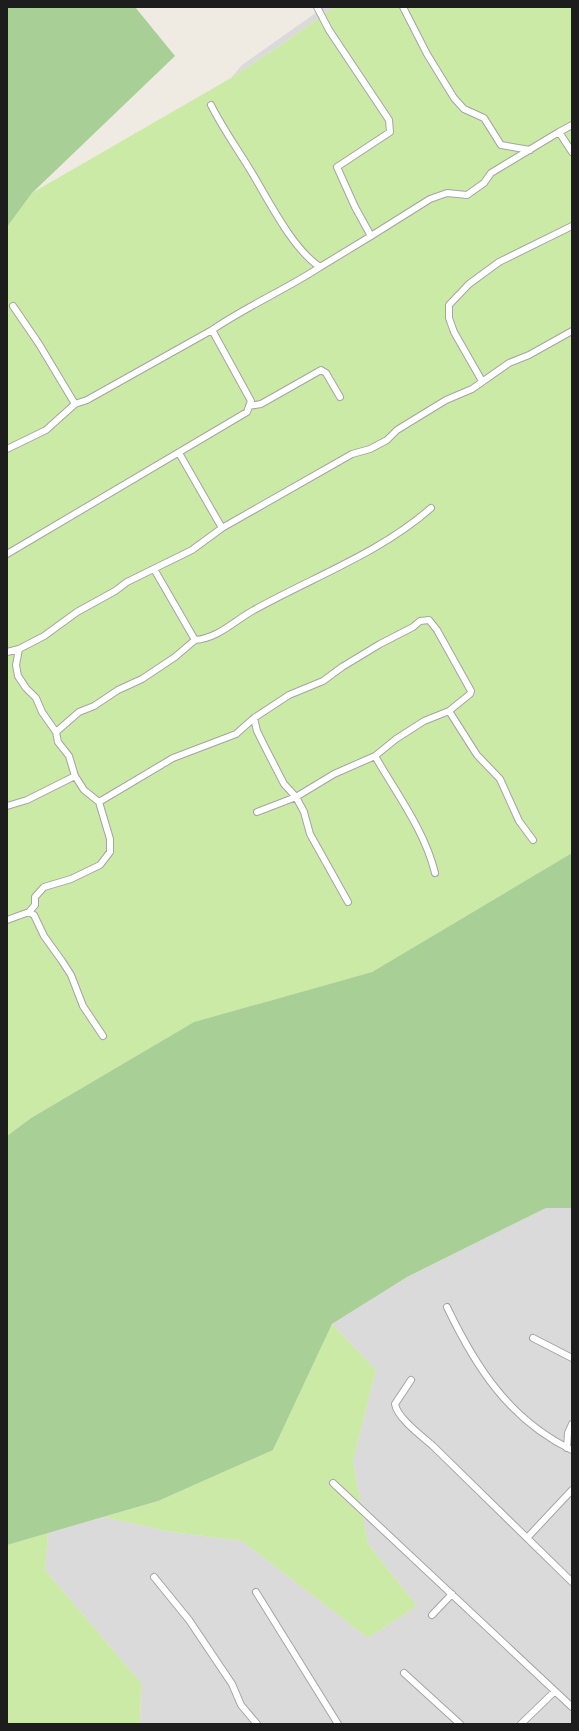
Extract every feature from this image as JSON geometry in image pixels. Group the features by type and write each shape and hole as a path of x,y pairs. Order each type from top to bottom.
{"street":[{"path":"318,7 329,30 389,120 390,132 336,167 371,236"},
{"path":"403,7 427,54 454,98 464,109 484,118 500,145 530,150"},
{"path":"211,105 238,152 287,230 303,252 320,267"},
{"path":"7,449 46,430 75,404 87,400 212,330 241,311 297,282 430,199 447,193 467,195 484,183 491,173 572,125"},
{"path":"559,132 572,152"},
{"path":"482,381 454,332 449,318 449,305 469,284 499,262 572,226"},
{"path":"13,306 39,344 75,404"},
{"path":"7,554 247,412 251,401 212,330"},
{"path":"7,652 19,649 44,636 77,612 115,591 127,582 192,550 222,528 352,454 370,449 387,440 397,430 415,418 446,400 472,389 509,364 572,331"},
{"path":"249,406 260,404 321,370 326,372 340,397"},
{"path":"178,453 222,528"},
{"path":"56,732 79,712 94,706 118,690 142,679 175,657 195,640 203,639 223,631 253,610 380,544 431,508"},
{"path":"154,569 195,640"},
{"path":"99,802 173,758 236,734 254,718 289,695 323,681 342,667 380,644 413,627 420,621 429,620 437,630 471,691 470,694 449,712 424,721 396,739 375,756 334,774 296,798 257,812"},
{"path":"7,920 29,912 35,905 35,897 44,887 86,874 100,865 110,852 110,839 99,802 84,790 75,776 69,756 58,742 56,732 42,712 36,698 26,688 18,676 16,665 19,649"},
{"path":"449,712 477,755 500,779 519,821 533,840"},
{"path":"254,718 257,731 268,754 284,784 296,798 304,812 310,834 323,860 348,902"},
{"path":"375,756 414,823 431,858 435,873"},
{"path":"7,806 28,800 75,776"},
{"path":"29,912 34,915 44,936 71,975 83,1006 103,1036"},
{"path":"448,1307 465,1344 508,1404 528,1424 570,1449"},
{"path":"533,1338 572,1358"},
{"path":"411,1380 395,1404 398,1412 423,1439 433,1446 572,1582"},
{"path":"570,1449 568,1433 572,1424"},
{"path":"333,1483 572,1707"},
{"path":"527,1538 572,1490"},
{"path":"154,1577 190,1620 232,1684 241,1705 256,1724"},
{"path":"256,1592 338,1724"},
{"path":"432,1615 452,1594"},
{"path":"404,1672 460,1724"},
{"path":"521,1724 555,1691"}],"shaded area":[{"path":"314,7 334,7 281,45 231,78 242,65 317,12"},
{"path":"546,1208 572,1208 572,1724 140,1724 141,1683 45,1570 48,1533 104,1517 166,1531 242,1541 368,1638 417,1606 368,1544 353,1461 376,1370 332,1324 407,1277"}],"green space":[{"path":"7,7 135,7 175,56 32,193 7,227"},
{"path":"334,7 572,7 572,853 372,972 194,1022 31,1118 7,1136 7,227 32,193 231,78 281,45"},
{"path":"572,853 572,1208 546,1208 407,1277 332,1324 273,1450 158,1501 7,1545 7,1136 31,1118 194,1022 372,972"},
{"path":"332,1324 376,1370 353,1461 368,1544 417,1606 368,1638 242,1541 166,1531 104,1517 158,1501 273,1450"},
{"path":"48,1533 45,1570 141,1683 140,1724 7,1724 7,1545"}]}
